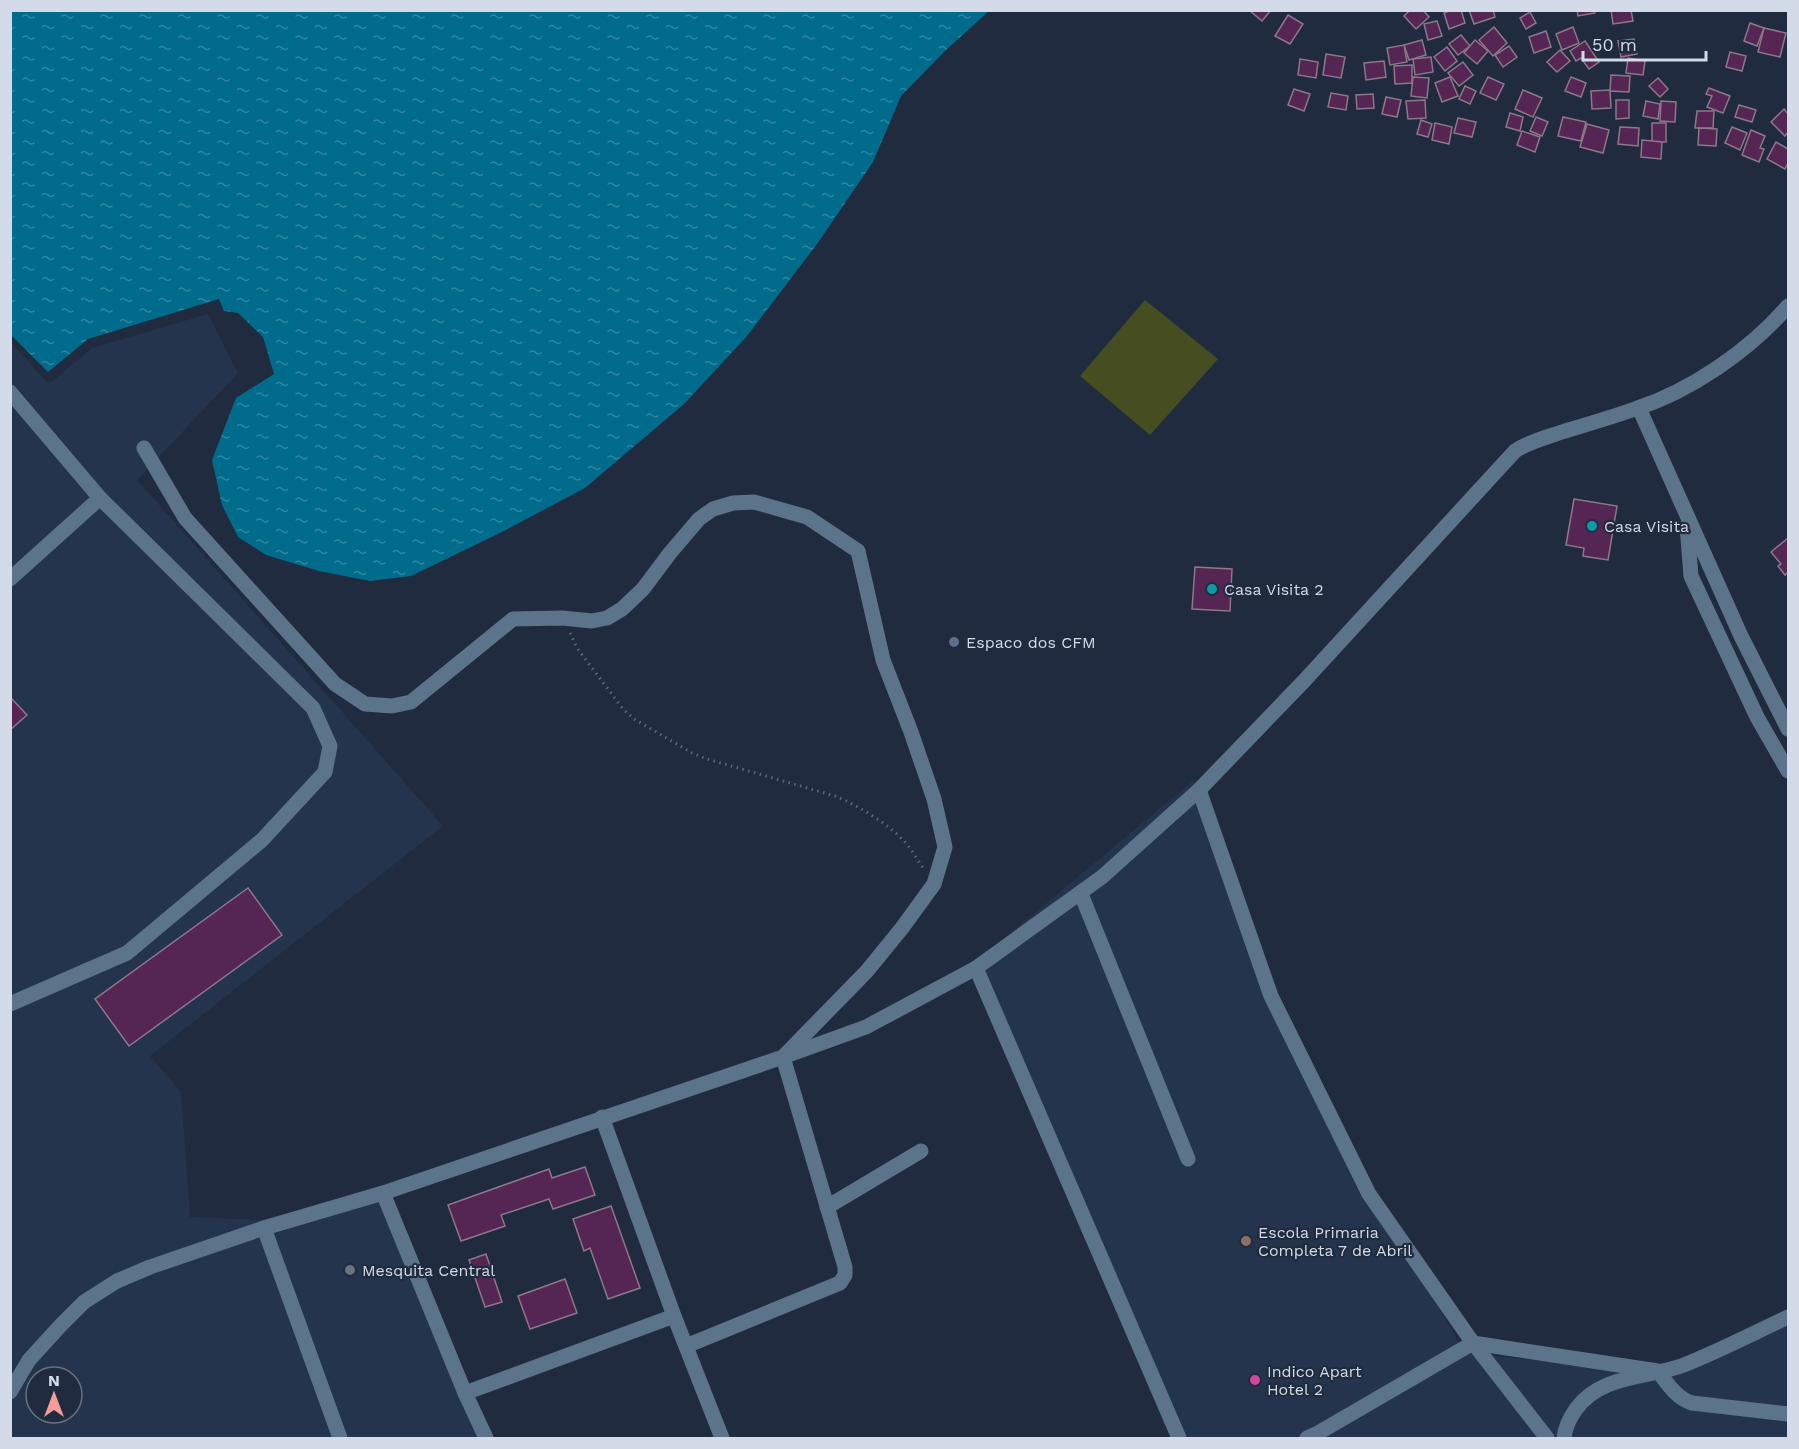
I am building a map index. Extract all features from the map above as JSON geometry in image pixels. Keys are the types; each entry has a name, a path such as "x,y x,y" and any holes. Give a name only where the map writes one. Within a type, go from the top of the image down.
{"street":[{"path":"10,1392 29,1360 61,1325 84,1302 117,1281 150,1267 264,1228 383,1193 866,1027 976,968 1102,878 1199,790 1304,681 1515,452 1535,441 1639,408 1690,385 1752,343 1788,306"},
{"path":"10,392 100,498 313,708 330,746 325,772 262,840 127,953 10,1004"},
{"path":"1639,408 1741,636 1788,729"},
{"path":"144,448 185,518 335,684 365,704 392,706 411,702 513,619 562,618 592,621 607,618 622,609 643,589 699,519 713,509 734,503 754,502 807,517 858,551 883,660 934,799 945,847 934,884 902,928 867,971 783,1057"},
{"path":"10,579 100,498"},
{"path":"1687,517 1691,576 1757,717 1788,771"},
{"path":"1199,790 1271,996 1369,1194 1473,1343 1547,1438"},
{"path":"1081,894 1188,1159"},
{"path":"976,968 1179,1438"},
{"path":"686,1346 840,1283 845,1275 845,1267 783,1057"},
{"path":"602,1117 674,1316 722,1438"},
{"path":"827,1208 921,1151"},
{"path":"383,1193 465,1393 486,1438"},
{"path":"264,1228 340,1438"},
{"path":"465,1393 674,1316"},
{"path":"1564,1438 1567,1422 1585,1398 1599,1388 1617,1380 1678,1367 1788,1317"},
{"path":"1307,1438 1473,1343 1658,1371 1678,1396 1692,1403 1788,1414"}],"path":[{"path":"562,618 577,648 623,709 634,719 692,753 707,759 851,802 904,841 934,884"}],"shaded area":[{"path":"208,314 238,373 137,480 443,826 150,1056 181,1092 190,1217 261,1220 378,1192 492,1438 11,1438 10,342 49,384 92,348"},
{"path":"1194,780 1266,995 1464,1352 1659,1375 1788,1316 1788,1438 1176,1438 975,963"}],"green space":[{"path":"1145,300 1218,359 1150,435 1080,376"}],"water":[{"path":"10,11 989,11 946,50 901,96 873,162 817,244 747,336 684,404 585,488 502,532 411,576 370,581 319,571 266,555 238,537 222,505 212,460 236,398 274,374 263,337 238,313 224,311 219,299 88,339 48,372 11,335"}],"building":[{"path":"1249,10 1271,10 1262,21"},
{"path":"1410,10 1423,10 1429,17 1416,29 1404,16"},
{"path":"1461,10 1465,23 1449,29 1444,13"},
{"path":"1469,10 1493,10 1495,17 1474,24"},
{"path":"1577,10 1594,10 1595,13 1578,16"},
{"path":"1611,10 1631,10 1633,21 1613,24"},
{"path":"1530,12 1536,23 1526,29 1520,18"},
{"path":"1288,15 1303,24 1290,44 1275,36"},
{"path":"1437,21 1442,36 1428,40 1424,24"},
{"path":"1750,23 1764,28 1757,46 1744,41"},
{"path":"1494,27 1507,43 1493,56 1479,40"},
{"path":"1573,27 1579,43 1562,50 1556,34"},
{"path":"1764,28 1786,33 1780,57 1758,52"},
{"path":"1546,31 1551,47 1534,53 1529,37"},
{"path":"1461,35 1470,46 1458,55 1449,44"},
{"path":"1634,39 1637,54 1621,57 1618,41"},
{"path":"1422,40 1426,55 1409,60 1404,45"},
{"path":"1475,40 1488,51 1477,64 1464,53"},
{"path":"1585,41 1599,62 1589,69 1581,58 1576,61 1570,51"},
{"path":"1404,45 1407,62 1390,65 1387,48"},
{"path":"1509,46 1517,57 1503,67 1495,55"},
{"path":"1447,47 1457,61 1445,71 1434,57"},
{"path":"1560,50 1570,61 1557,72 1547,62"},
{"path":"1730,52 1746,56 1742,71 1726,67"},
{"path":"1326,54 1345,57 1341,78 1323,75"},
{"path":"1431,57 1433,72 1415,75 1413,59"},
{"path":"1628,58 1645,61 1643,75 1626,73"},
{"path":"1300,59 1318,62 1316,78 1298,75"},
{"path":"1384,61 1386,77 1366,80 1364,63"},
{"path":"1463,62 1473,75 1459,86 1448,73"},
{"path":"1412,65 1412,83 1395,84 1394,66"},
{"path":"1611,75 1630,76 1629,92 1610,91"},
{"path":"1413,77 1429,78 1427,98 1411,96"},
{"path":"1450,77 1458,96 1442,102 1435,83"},
{"path":"1488,77 1504,84 1496,100 1480,93"},
{"path":"1571,77 1586,83 1581,97 1565,91"},
{"path":"1658,78 1668,89 1660,97 1649,86"},
{"path":"1465,86 1476,91 1470,104 1459,99"},
{"path":"1709,88 1730,96 1723,113 1707,107 1712,96 1706,94"},
{"path":"1294,89 1310,94 1304,111 1288,105"},
{"path":"1523,90 1542,98 1533,117 1515,109"},
{"path":"1610,90 1611,108 1592,109 1591,91"},
{"path":"1331,93 1348,96 1346,110 1328,107"},
{"path":"1373,94 1374,108 1357,109 1356,95"},
{"path":"1386,97 1401,100 1397,117 1382,114"},
{"path":"1425,100 1426,118 1408,119 1406,101"},
{"path":"1616,100 1629,100 1629,118 1616,119"},
{"path":"1646,101 1660,104 1658,119 1643,116"},
{"path":"1661,101 1676,102 1675,122 1660,121"},
{"path":"1739,105 1756,110 1752,122 1735,117"},
{"path":"1784,109 1788,114 1788,132 1785,136 1771,122"},
{"path":"1697,111 1714,111 1713,128 1695,128"},
{"path":"1510,113 1523,117 1520,131 1506,127"},
{"path":"1536,117 1548,122 1542,136 1530,131"},
{"path":"1563,117 1586,122 1581,141 1558,136"},
{"path":"1458,118 1476,122 1472,137 1454,133"},
{"path":"1421,120 1432,124 1428,137 1417,134"},
{"path":"1435,123 1452,127 1449,144 1432,140"},
{"path":"1652,123 1666,123 1666,142 1652,142"},
{"path":"1587,124 1609,130 1603,153 1580,147"},
{"path":"1620,127 1639,128 1638,146 1618,144"},
{"path":"1732,127 1747,133 1740,150 1725,143"},
{"path":"1699,128 1717,129 1716,146 1698,145"},
{"path":"1751,130 1765,136 1760,148 1764,149 1759,162 1742,155"},
{"path":"1522,131 1540,137 1535,152 1517,145"},
{"path":"1642,140 1662,142 1661,159 1641,157"},
{"path":"1776,142 1788,149 1788,163 1785,169 1767,159"},
{"name":"Casa Visita","path":"1574,499 1617,506 1608,560 1583,556 1584,548 1566,545"},
{"path":"1788,538 1788,572 1785,575 1778,566 1781,564 1771,552"},
{"name":"Casa Visita 2","path":"1195,567 1232,569 1230,611 1192,609"},
{"path":"10,697 27,715 10,730"},
{"path":"248,888 282,935 129,1046 95,999"},
{"path":"585,1167 595,1195 553,1209 549,1199 501,1215 505,1226 461,1241 448,1205 549,1169 552,1178"},
{"path":"611,1206 640,1288 608,1299 590,1248 584,1251 573,1219"},
{"path":"486,1254 502,1302 485,1307 469,1260"},
{"path":"565,1279 577,1313 530,1329 518,1296"}],"place":[{"name":"Casa Visita","path":"1592,526"},
{"name":"Casa Visita 2","path":"1212,589"},
{"name":"Espaco dos CFM","path":"954,642"},
{"name":"Escola Primaria Completa 7 de Abril","path":"1246,1241"},
{"name":"Mesquita Central","path":"350,1270"},
{"name":"Indico Apart Hotel 2","path":"1255,1380"}]}
